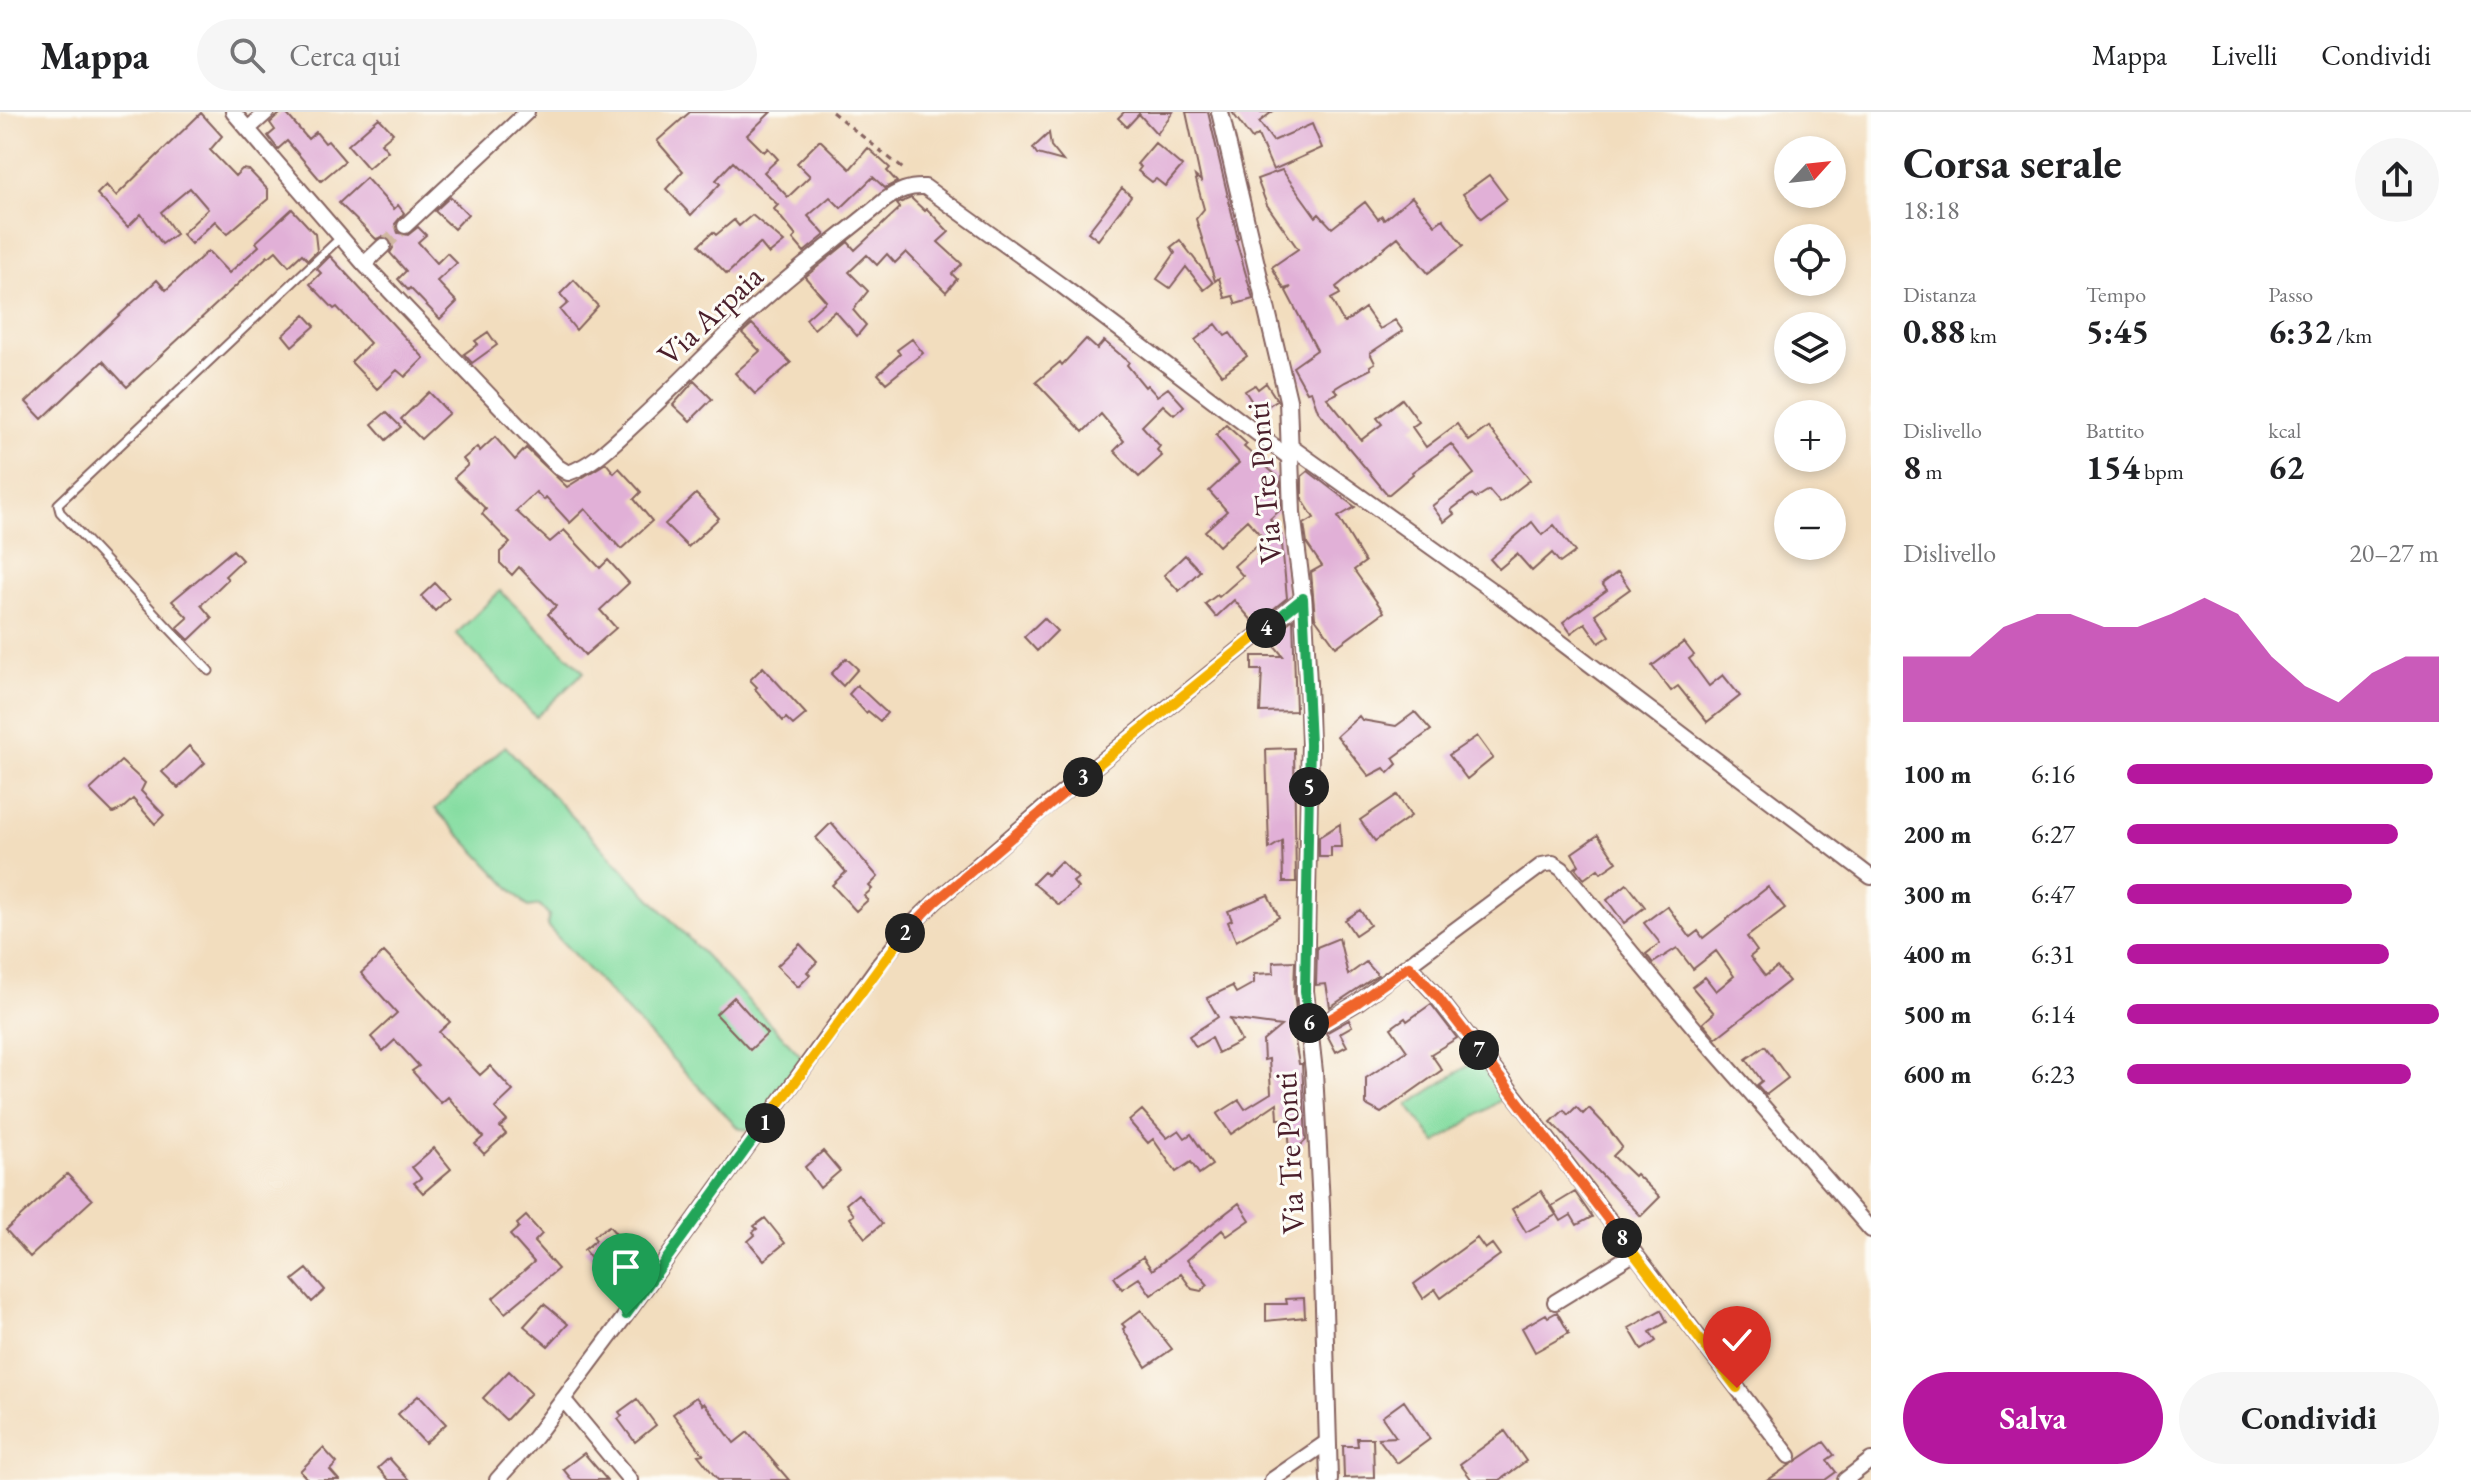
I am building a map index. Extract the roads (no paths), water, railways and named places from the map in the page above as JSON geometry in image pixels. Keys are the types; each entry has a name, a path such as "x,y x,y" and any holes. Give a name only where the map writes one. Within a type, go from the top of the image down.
{"street":[{"name":"Via Arpaia","path":"233,112 364,264 558,467 568,473 582,468 606,450 695,368 753,309 885,200 898,191 914,186 925,187 1290,453"},
{"path":"248,129 267,112"},
{"path":"405,226 527,112"},
{"name":"Via Tre Ponti","path":"1220,112 1288,400 1292,513 1303,598 1310,744 1305,991 1321,1205 1329,1480"},
{"path":"364,264 383,246"},
{"path":"1290,453 1501,597 1871,877"},
{"path":"497,1480 535,1437 911,925 1044,808 1303,598"},
{"path":"1310,1031 1409,966 1542,865 1553,863 1562,869 1696,1030 1871,1230"},
{"path":"1409,966 1437,996 1525,1109 1789,1456"},
{"path":"1555,1302 1633,1254"},
{"path":"563,1399 630,1480"},
{"path":"1272,1480 1327,1442"},
{"path":"1845,1480 1871,1460"}],"lane":[{"path":"209,671 60,512 58,504 341,237"}],"tunnel":[{"path":"383,246 405,226"}]}
